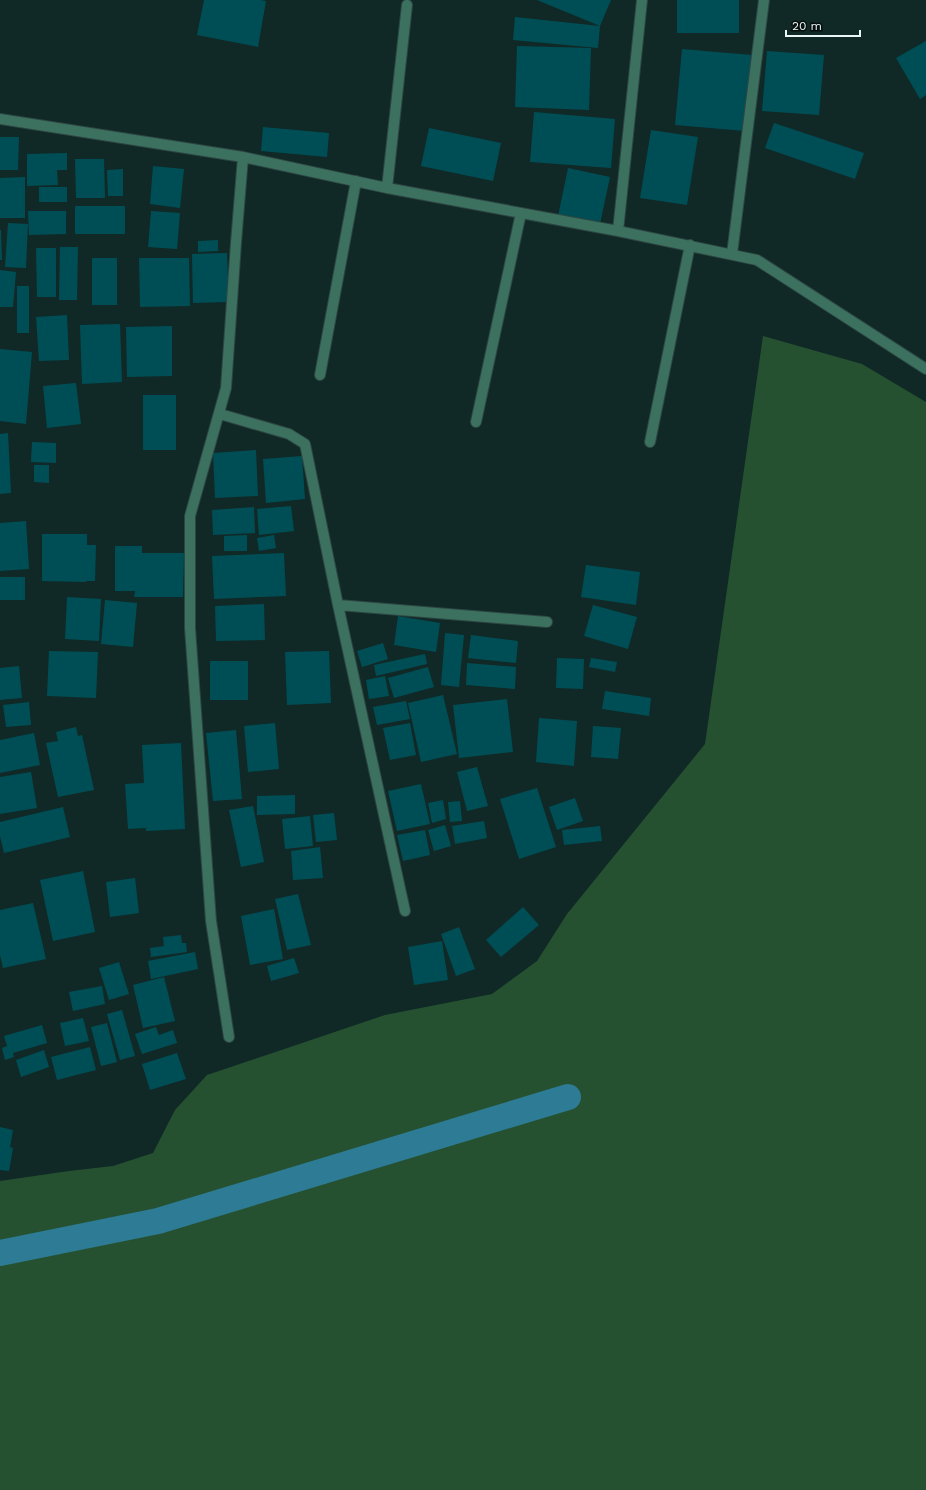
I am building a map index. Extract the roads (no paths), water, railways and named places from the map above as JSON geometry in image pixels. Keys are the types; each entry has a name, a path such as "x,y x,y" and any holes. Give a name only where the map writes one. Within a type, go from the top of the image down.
{"street":[{"path":"618,231 642,0"},
{"path":"732,254 764,0"},
{"path":"387,188 407,5"},
{"path":"0,119 243,157 387,188 690,245 757,260 926,369"},
{"path":"229,1037 211,921 190,628 190,516 220,414 226,388 243,157"},
{"path":"320,375 356,181"},
{"path":"476,422 521,213"},
{"path":"650,442 690,245"},
{"path":"220,414 289,434 305,444 338,605 405,911"},
{"path":"338,605 547,622"}],"waterway":[{"path":"0,1253 158,1221 568,1097"}]}
